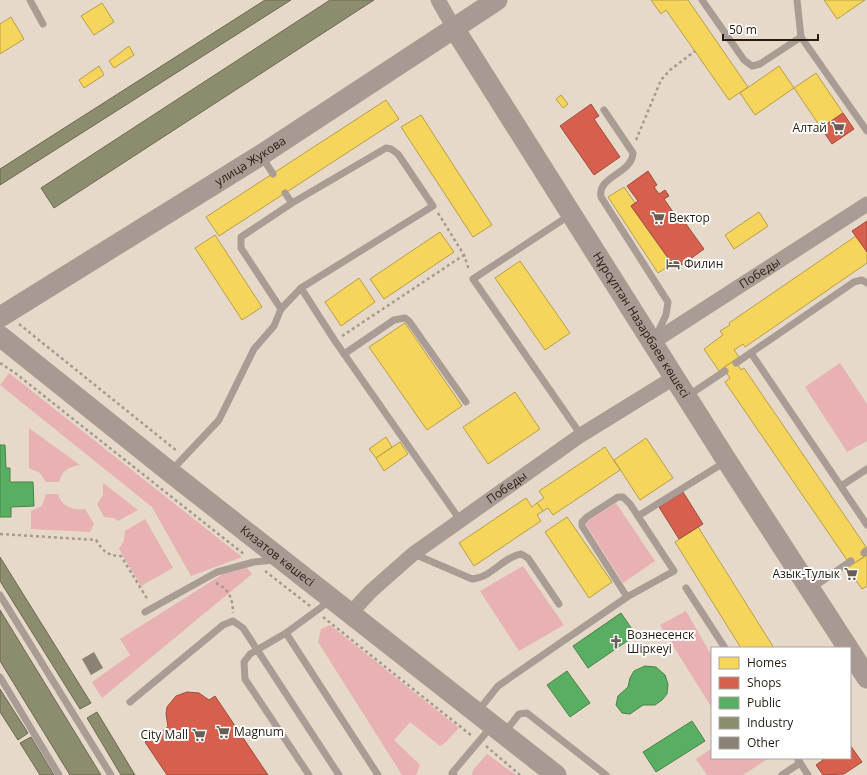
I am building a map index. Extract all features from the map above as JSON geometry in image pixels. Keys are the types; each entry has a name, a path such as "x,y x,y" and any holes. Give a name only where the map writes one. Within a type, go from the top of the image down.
{"main road":[{"name":"улица Жукова","path":"3,315 261,155 497,0"},
{"name":"Нұрсұлтан Назарбаев көшесі","path":"454,28 727,461 847,647"},
{"name":"Кизатов көшесі","path":"0,336 170,472 556,775"},
{"path":"851,653 867,678"}],"street":[{"name":"Нұрсұлтан Назарбаев көшесі","path":"438,0 454,28"},
{"name":"Победы","path":"653,342 867,204"},
{"name":"Победы","path":"350,614 370,592 413,554 581,435 675,377"}],"lane":[{"path":"30,0 43,24"},
{"path":"702,0 744,60 752,66 760,64 800,37"},
{"path":"797,0 800,37 867,130"},
{"path":"604,110 632,149 633,159 604,184 600,192 603,202 668,302 666,315 653,342"},
{"path":"170,472 218,420 254,349 274,326 281,309 301,288 433,206 398,154 391,149 386,148 292,203 244,234 240,240 241,248 281,309"},
{"path":"261,155 273,174"},
{"path":"285,193 292,203"},
{"path":"571,215 473,279 581,435"},
{"path":"736,363 854,282 862,280 867,283"},
{"path":"301,288 335,341 460,520"},
{"path":"344,354 394,320 405,318 409,321 466,402"},
{"path":"751,353 867,525"},
{"path":"687,396 725,371"},
{"path":"638,516 727,461"},
{"path":"841,486 867,469"},
{"path":"452,774 491,724 498,686 627,597 674,571 626,500 618,497 587,516 582,522 584,529 627,597"},
{"path":"413,554 472,578 481,577 513,556 521,554 528,558 559,604"},
{"path":"145,612 217,572 254,562 282,560"},
{"path":"810,589 851,561"},
{"path":"686,588 724,647"},
{"path":"0,595 111,775"},
{"path":"309,775 245,679 244,662 250,654 286,633 332,599"},
{"path":"130,702 223,624 233,621 243,628 338,775"},
{"path":"286,633 378,775"},
{"path":"0,678 59,775"},
{"path":"491,724 518,714 528,713 606,775"},
{"path":"782,775 798,760 808,775"}],"path":[{"path":"632,149 661,80 670,70 695,51"},
{"path":"433,206 464,255 473,279"},
{"path":"335,341 464,255"},
{"path":"3,315 185,457"},
{"path":"0,534 96,540 102,550 111,556 121,556 152,607"},
{"path":"201,581 218,583 228,591 233,603 233,621"}],"shaded area":[{"path":"840,363 867,404 867,441 847,452 805,387"},
{"path":"9,373 242,557 191,576 152,507 0,385"},
{"path":"29,428 80,465 66,470 59,482 46,482 40,473 29,468"},
{"path":"103,483 138,510 118,521 114,518 104,517 97,504 103,495"},
{"path":"46,494 58,494 62,502 68,507 85,509 94,524 90,532 31,529 31,511 42,506"},
{"path":"616,503 655,561 623,583 585,523"},
{"path":"145,519 173,568 141,586 119,549 124,540 125,531"},
{"path":"523,566 564,625 519,651 480,591"},
{"path":"247,568 252,574 102,698 92,682 130,655 120,639 223,574"},
{"path":"686,611 711,654 711,706 660,625"},
{"path":"330,625 459,728 445,743 440,746 410,722 394,740 420,765 416,775 402,775 318,642 321,629"},
{"path":"711,749 711,759 767,759 743,775 707,775 696,759"},
{"path":"487,754 516,775 472,775 473,770"}],"building: Homes":[{"path":"651,0 688,0 748,87 729,100 666,10 661,14"},
{"path":"824,0 865,0 837,19"},
{"path":"102,3 114,22 94,35 81,16"},
{"path":"11,17 24,39 0,54 0,24"},
{"path":"129,46 134,55 114,68 109,61"},
{"path":"99,66 104,75 84,88 79,80"},
{"path":"779,66 794,88 755,115 740,93"},
{"path":"816,73 843,113 821,128 794,88"},
{"path":"561,95 568,104 563,108 556,99"},
{"path":"386,100 399,119 219,236 206,217"},
{"path":"421,115 492,225 473,237 401,127"},
{"path":"624,187 635,203 631,206 672,264 658,273 608,197"},
{"path":"759,212 768,226 734,249 725,235"},
{"path":"440,232 454,252 384,299 370,279"},
{"path":"215,235 262,307 242,320 195,248"},
{"path":"856,236 867,252 867,263 745,347 743,344 734,350 739,357 719,371 704,349 723,335 720,331 730,325 729,323"},
{"path":"520,261 570,333 545,350 495,278"},
{"path":"359,278 375,302 341,326 325,302"},
{"path":"405,323 462,406 427,430 369,347"},
{"path":"735,360 741,370 744,368 866,547 862,550 865,556 853,564 849,558 847,560 725,382 730,378 723,368"},
{"path":"515,392 540,429 488,464 463,427"},
{"path":"386,437 392,447 376,458 369,449"},
{"path":"646,438 673,478 640,500 614,460"},
{"path":"400,442 408,454 384,471 376,458"},
{"path":"605,447 620,470 553,515 548,508 543,511 537,503 544,498 539,491"},
{"path":"526,498 532,507 537,503 543,511 537,515 541,521 474,566 459,543"},
{"path":"567,517 612,582 589,598 545,532"},
{"path":"698,527 773,647 740,647 675,542"},
{"path":"867,555 867,586 862,589 847,568"}],"building: Shops":[{"path":"591,104 599,116 594,119 620,157 594,175 560,126"},
{"name":"Алтай","path":"843,113 854,129 832,144 821,128"},
{"name":"Вектор","path":"648,171 657,185 654,187 659,194 665,190 669,196 664,199 678,219 681,217 704,249 682,265 680,262 674,266 631,206 638,201 627,186"},
{"path":"867,221 867,252 852,231"},
{"path":"683,492 703,524 679,539 659,507"},
{"name":"City Mall","path":"187,692 199,693 209,700 215,696 268,775 167,775 145,742 168,727 166,714 167,707 176,696"},
{"path":"851,746 862,762 844,774 823,775 816,765 823,760 822,759 851,759"}],"building: Public":[{"path":"0,445 5,445 6,468 10,468 10,482 33,482 34,506 11,507 11,517 0,517"},
{"path":"621,613 636,635 588,668 573,646"},
{"path":"645,666 656,667 665,675 668,684 667,694 655,705 643,705 630,714 622,713 616,705 618,696 628,687 630,678 634,671"},
{"path":"567,671 590,703 570,717 547,685"},
{"path":"692,721 705,741 656,772 643,752"}],"building: Industry":[{"path":"265,0 291,0 0,185 0,169"},
{"path":"330,0 374,0 54,208 41,188"},
{"path":"0,557 91,703 80,709 0,581"},
{"path":"0,610 101,775 70,775 0,661"},
{"path":"0,689 28,733 18,740 0,712"},
{"path":"97,712 135,775 121,775 87,718"},
{"path":"31,737 54,775 40,775 20,743"}],"building: Other":[{"path":"94,652 103,668 91,675 82,659"}],"place":[{"name":"Алтай","path":"838,128"},
{"name":"Вектор","path":"658,218"},
{"name":"Филин","path":"673,264"},
{"name":"Азык-Тулык","path":"851,574"},
{"name":"Вознесенск Шіркеуі","path":"616,642"},
{"name":"Magnum","path":"223,732"},
{"name":"City Mall","path":"199,735"}]}
